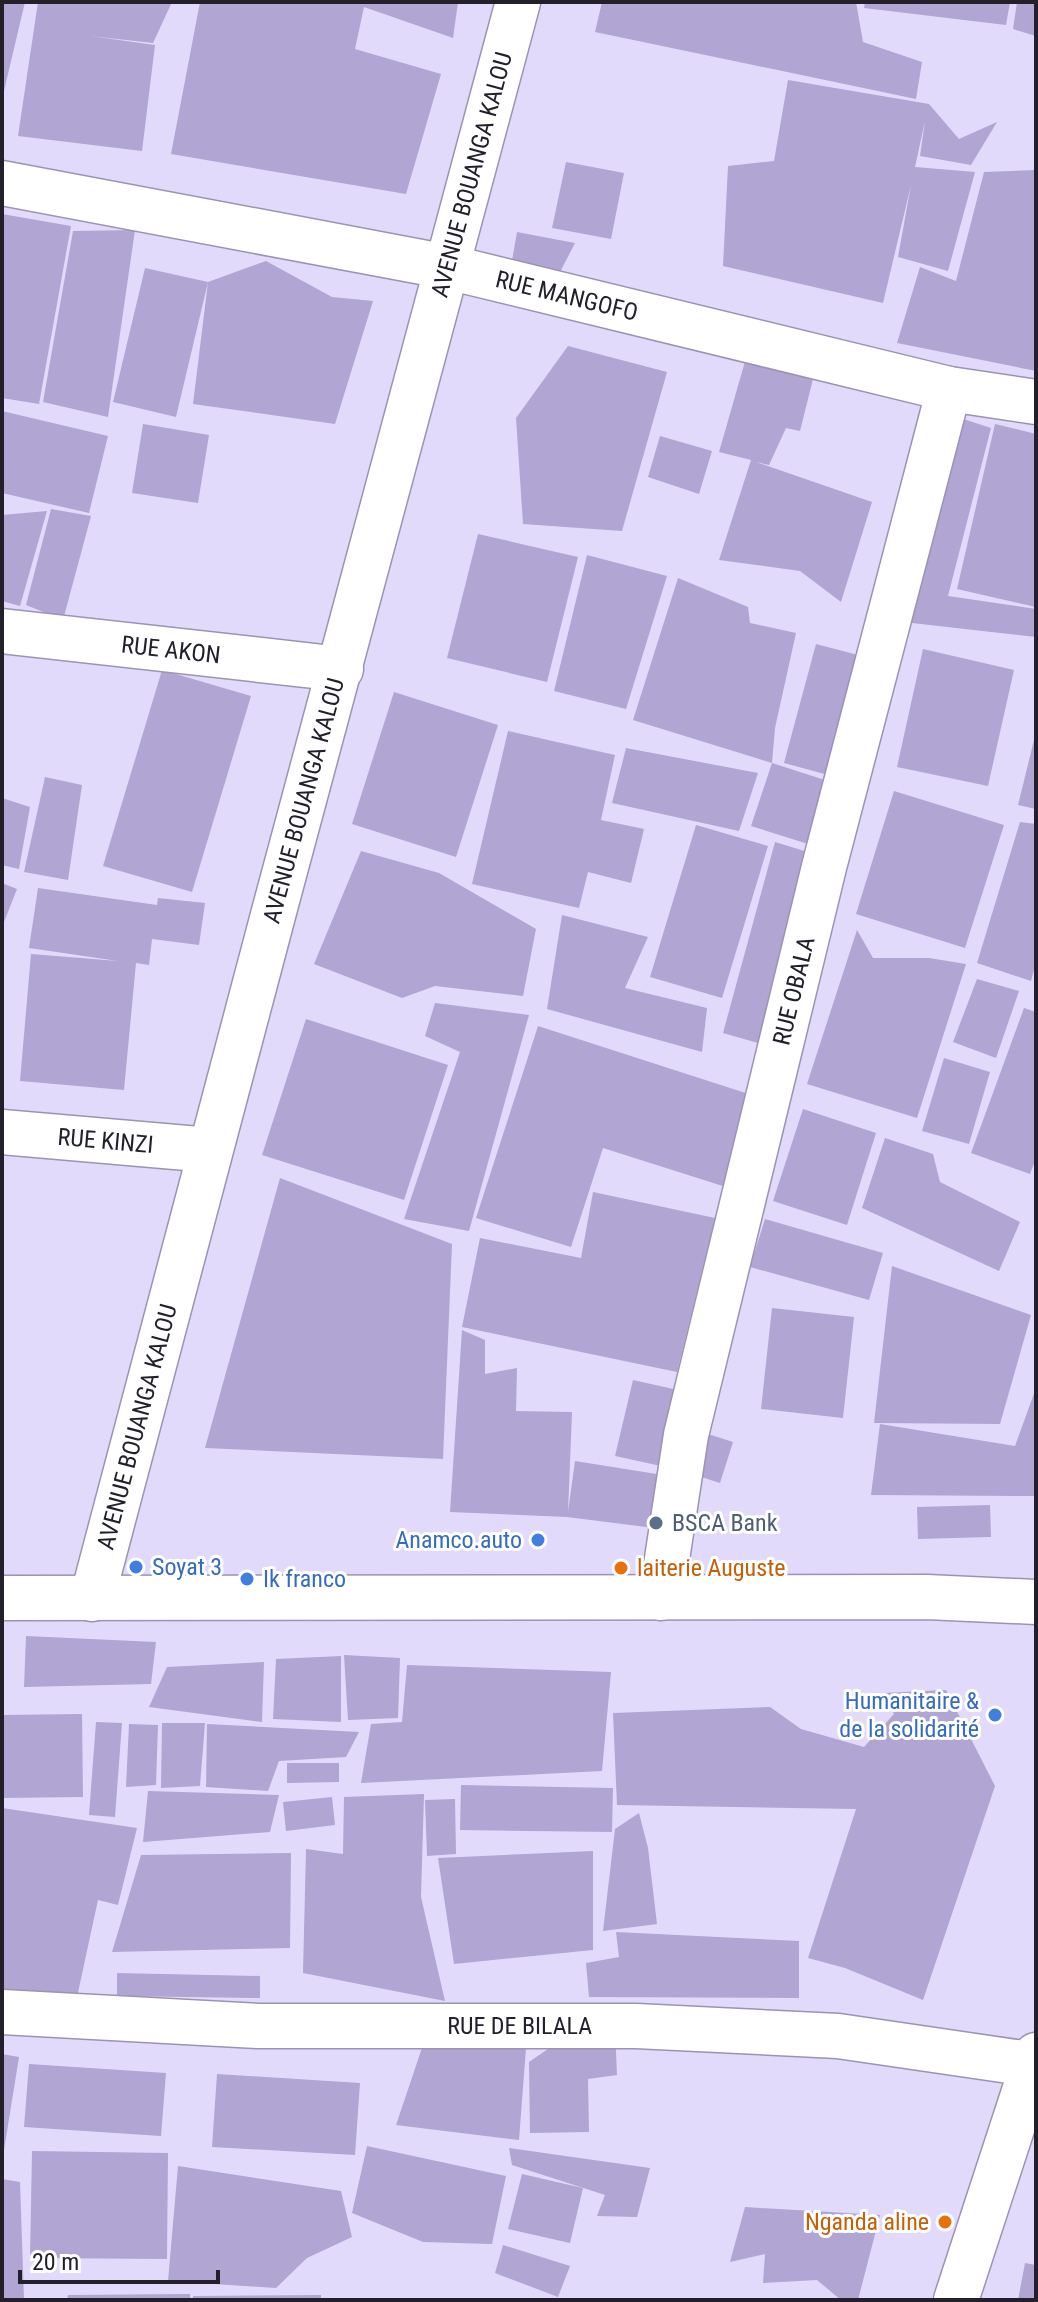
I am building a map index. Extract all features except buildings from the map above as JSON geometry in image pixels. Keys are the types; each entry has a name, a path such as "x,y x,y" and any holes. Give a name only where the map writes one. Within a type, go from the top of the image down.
{"street":[{"name":"AVENUE BOUANGA KALOU","path":"92,1599 518,2"},
{"name":"RUE MANGOFO","path":"2,183 448,267 949,389 1036,402"},
{"name":"RUE OBALA","path":"661,1598 686,1435 824,867 949,389"},
{"name":"RUE AKON","path":"2,631 341,669"},
{"name":"RUE KINZI","path":"2,1132 210,1150"},
{"path":"2,1598 927,1597 1036,1602"},
{"name":"RUE DE BILALA","path":"2,2012 258,2026 636,2026 838,2036 1035,2061"},
{"path":"956,2300 1035,2061"}],"place":[{"name":"BSCA Bank","path":"656,1523"},
{"name":"Anamco.auto","path":"538,1540"},
{"name":"Soyat 3","path":"136,1567"},
{"name":"laiterie Auguste","path":"621,1568"},
{"name":"Ik franco","path":"247,1579"},
{"name":"Humanitaire & de la solidarité","path":"995,1715"},
{"name":"Nganda aline","path":"945,2222"}]}
